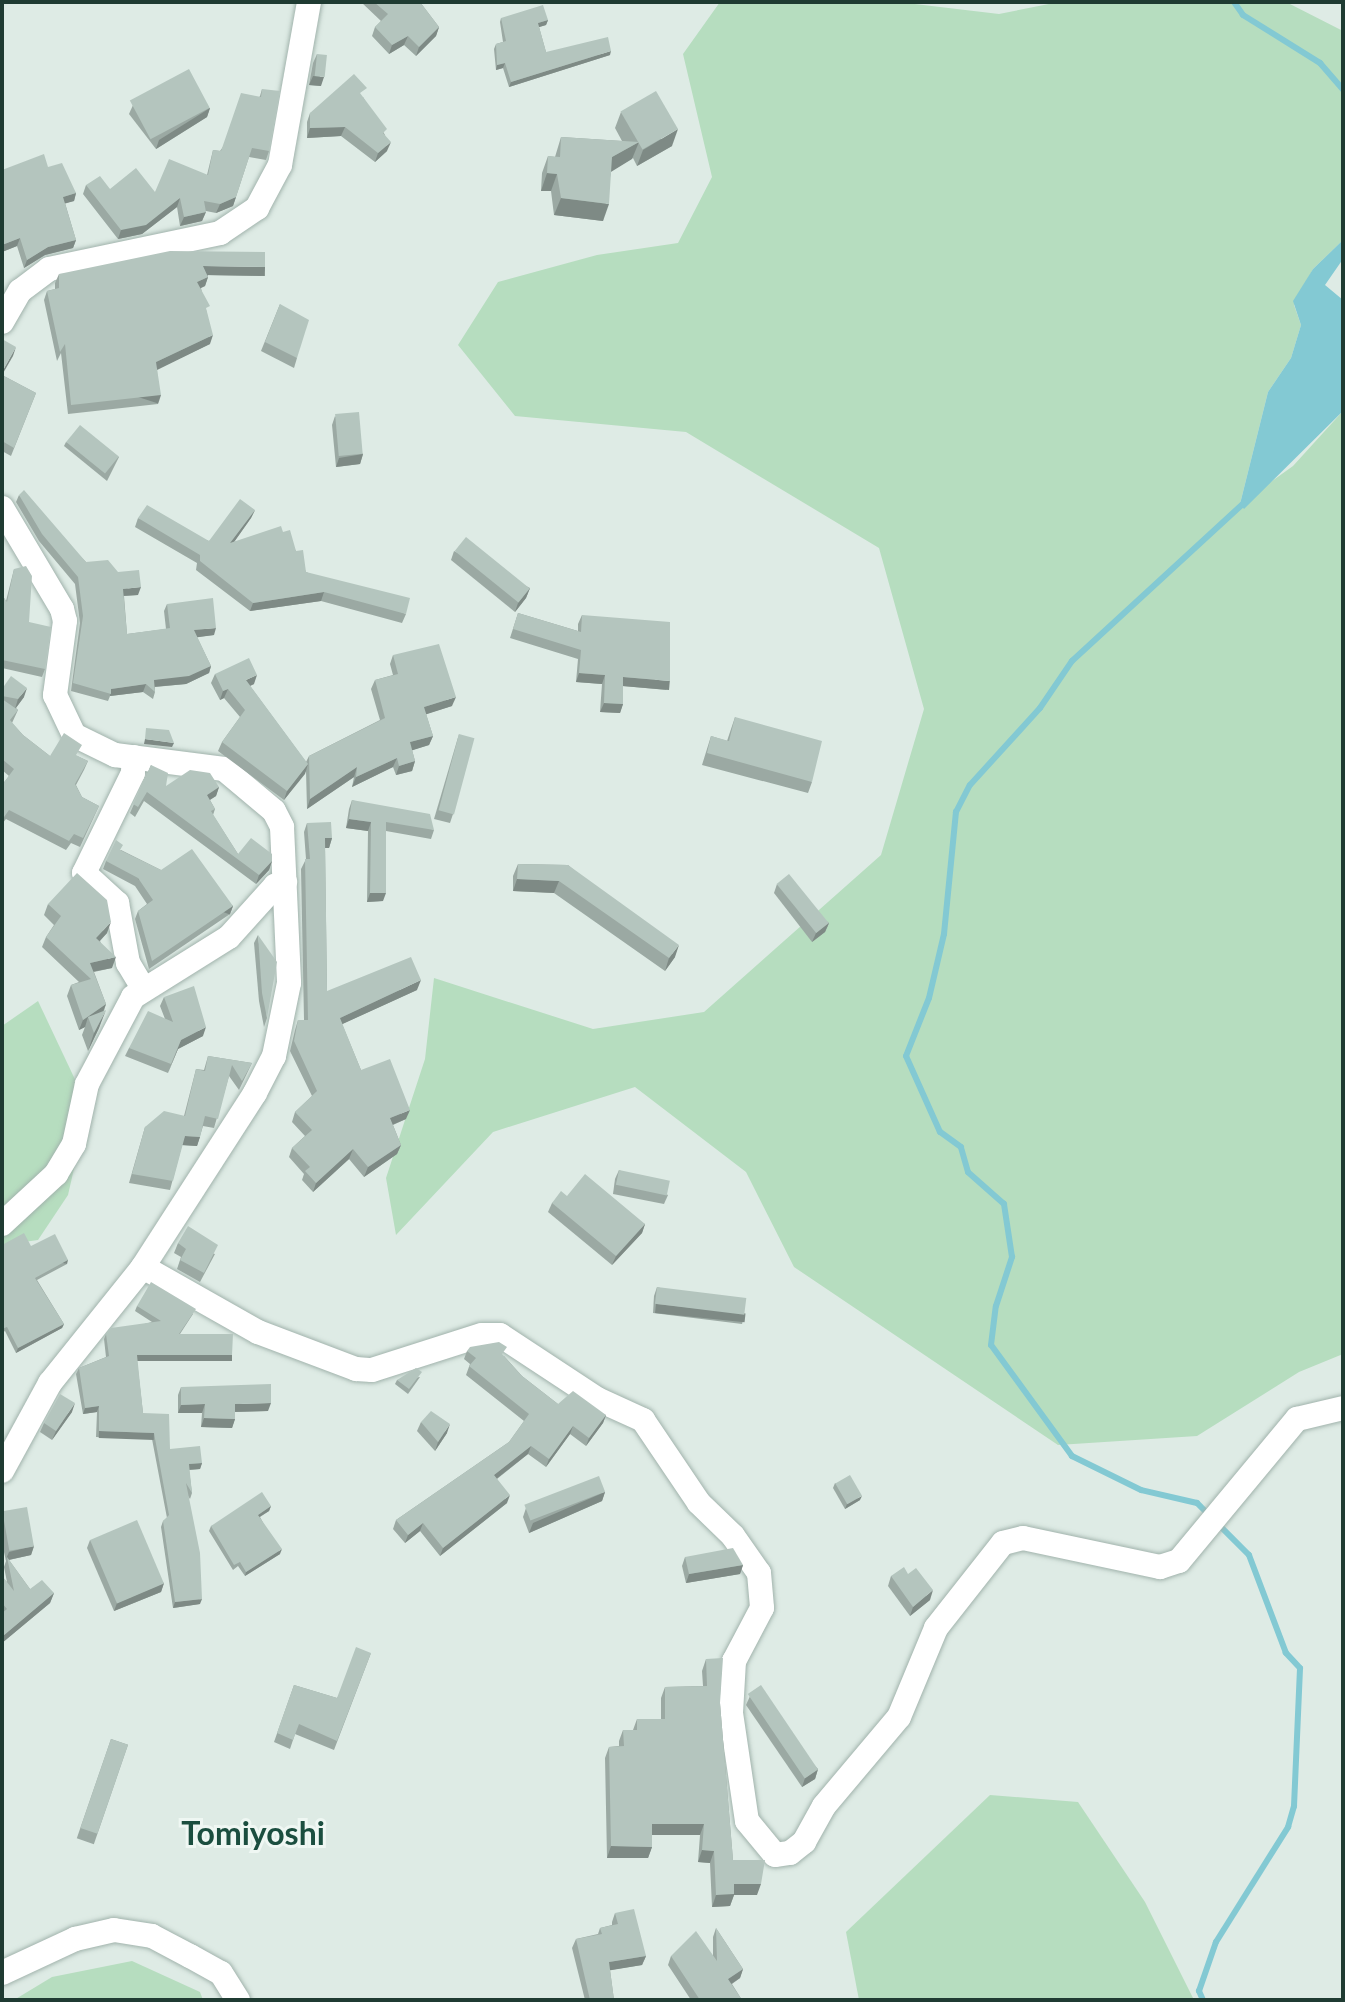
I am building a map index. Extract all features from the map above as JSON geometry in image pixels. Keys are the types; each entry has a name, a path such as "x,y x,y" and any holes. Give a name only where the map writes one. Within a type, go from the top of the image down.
{"street":[{"path":"2,322 20,291 49,269 201,239 239,223 257,208 280,165 309,2"},
{"path":"2,508 62,609 65,621 55,695 64,719 93,748 224,769 274,811 282,827 288,1006 274,1056 143,1267 50,1383 2,1471"},
{"path":"134,757 133,773 84,873 117,903 128,963 144,990"},
{"path":"2,1224 56,1174 74,1144 87,1084 133,997 229,937 275,886 285,882"},
{"path":"143,1267 258,1332 356,1369 372,1370 482,1335 500,1335 597,1399 643,1420 699,1503 750,1555 759,1573 762,1608 734,1661 731,1713 747,1821 775,1855 790,1853 804,1842 824,1806 899,1717 936,1628 1003,1543 1023,1538 1160,1567 1179,1561 1297,1419 1343,1408"},
{"path":"2,1973 75,1939 114,1930 152,1936 221,1973 238,2000"}],"green space":[{"path":"720,2 898,2 999,14 1059,2 1286,2 1343,31 1343,240 1313,269 1294,305 1301,325 1291,358 1268,392 1240,504 1293,466 1343,411 1343,1354 1299,1372 1197,1436 1058,1445 794,1267 746,1172 635,1087 493,1132 396,1235 386,1178 425,1059 434,978 593,1029 704,1012 881,855 924,709 879,548 686,432 515,416 458,345 498,282 597,255 678,243 712,177 683,54"},
{"path":"38,1001 88,1107 68,1195 38,1240 2,1245 2,1026"},
{"path":"990,1795 1078,1802 1145,1902 1194,2000 859,2000 846,1932"},
{"path":"132,1961 200,1992 203,2000 14,2000 52,1977"}],"water":[{"path":"1343,240 1343,259 1325,285 1343,300 1343,411 1244,509 1240,504 1268,392 1291,358 1301,325 1293,301 1313,269"}],"building":[{"path":"374,2 420,2 439,27 419,47 408,36 392,45 375,27 388,14"},
{"path":"543,5 548,20 538,23 546,52 608,37 611,51 511,82 505,63 497,65 496,44 506,41 501,18"},
{"path":"317,54 327,55 325,77 315,76"},
{"path":"189,69 210,108 150,139 130,100"},
{"path":"354,74 367,88 360,93 387,129 383,133 391,142 378,153 345,127 310,128 310,113"},
{"path":"262,89 280,91 269,151 252,148 236,197 220,204 204,201 206,212 184,217 180,198 146,225 121,230 86,185 100,176 110,189 136,168 155,192 169,159 208,175 213,150 221,151 241,93 261,97"},
{"path":"656,91 678,129 642,150 620,112"},
{"path":"561,137 639,142 612,157 609,204 561,198 557,174 547,173 548,156 560,157"},
{"path":"44,154 48,167 62,163 76,193 63,197 76,240 48,247 27,260 20,238 2,245 2,170"},
{"path":"170,251 265,252 265,267 203,266 208,277 197,282 210,306 206,308 213,335 156,362 161,395 71,405 65,344 60,352 47,291 59,288 59,274"},
{"path":"280,304 309,320 297,358 265,342"},
{"path":"2,339 16,347 2,372"},
{"path":"2,375 36,393 14,448 2,441"},
{"path":"359,412 363,454 339,456 335,414"},
{"path":"80,425 119,456 105,474 66,442"},
{"path":"24,490 86,562 108,560 118,572 139,570 141,587 123,589 127,634 170,628 167,604 213,598 216,628 194,630 211,666 189,676 154,680 155,692 146,684 111,689 111,694 73,683 83,616 78,577 42,534 19,495"},
{"path":"240,499 255,510 230,543 281,526 283,532 290,530 296,551 303,550 306,572 410,598 406,614 324,592 253,603 200,561 200,555 138,518 147,505 209,541"},
{"path":"466,537 530,589 518,603 455,551"},
{"path":"26,566 32,576 29,622 51,627 45,669 2,660 2,595 7,602 14,569"},
{"path":"518,613 581,632 582,615 670,622 670,681 623,677 623,704 604,703 605,675 579,673 581,650 513,629"},
{"path":"439,644 456,697 424,707 433,736 410,742 415,761 399,766 397,758 356,777 357,767 310,799 309,756 385,718 375,680 398,674 393,655"},
{"path":"249,658 257,675 246,680 308,764 287,791 222,742 245,710 228,689 223,691 215,674"},
{"path":"11,676 27,688 18,699 2,696 2,689"},
{"path":"2,699 18,710 10,720 23,735 50,756 64,733 82,745 76,755 88,761 75,784 82,797 99,806 83,838 74,834 69,841 9,810 2,820 2,785 14,769 2,759"},
{"path":"735,717 822,741 812,782 707,753 711,736 729,741"},
{"path":"146,728 169,730 174,743 145,739"},
{"path":"459,734 474,738 454,814 439,810"},
{"path":"151,765 168,773 166,786 190,770 210,773 219,787 207,795 215,809 211,811 238,854 251,838 272,854 272,861 259,875 147,792 138,807 133,804"},
{"path":"352,800 430,814 434,830 386,822 386,893 370,893 371,822 349,819"},
{"path":"331,822 332,838 325,838 327,991 411,957 421,980 340,1018 361,1070 390,1059 410,1110 390,1118 401,1145 368,1167 353,1149 316,1183 305,1171 310,1167 292,1148 312,1130 295,1112 317,1091 294,1041 298,1020 308,1020 305,859 310,859 307,823"},
{"path":"116,840 123,845 120,850 161,870 192,849 233,906 152,961 138,911 153,900 138,878 106,861"},
{"path":"518,864 568,865 679,945 669,958 559,881 517,879"},
{"path":"77,873 107,900 111,922 96,938 116,957 90,963 106,1004 83,1020 71,985 91,979 46,937 61,916 48,904"},
{"path":"789,874 829,923 816,933 777,884"},
{"path":"258,935 277,962 267,1018 262,993"},
{"path":"194,986 206,1027 181,1040 171,1064 129,1048 148,1011 173,1022 164,997"},
{"path":"106,1010 94,1033 88,1017"},
{"path":"208,1056 252,1063 242,1081 232,1065 218,1119 205,1116 200,1137 185,1136 173,1181 132,1174 145,1127 164,1111 185,1116 196,1069 205,1071"},
{"path":"619,1170 670,1181 667,1195 616,1185"},
{"path":"585,1174 645,1224 616,1256 552,1203 561,1191 567,1196"},
{"path":"188,1226 218,1245 204,1273 180,1260 186,1249 178,1243"},
{"path":"24,1233 31,1246 55,1234 68,1260 35,1278 64,1324 18,1348 7,1327 2,1329 2,1245"},
{"path":"151,1282 196,1309 179,1334 233,1334 232,1355 137,1355 143,1413 169,1414 170,1449 200,1446 202,1463 189,1464 192,1493 186,1483 200,1553 202,1599 175,1602 163,1521 169,1515 154,1433 99,1431 99,1406 85,1408 79,1368 109,1356 106,1334 111,1328 161,1321 137,1306"},
{"path":"657,1287 746,1298 744,1315 655,1304"},
{"path":"499,1342 507,1347 502,1354 522,1376 558,1404 573,1391 606,1415 589,1438 573,1426 549,1459 531,1446 494,1475 510,1495 443,1548 423,1523 408,1535 396,1520 509,1442 529,1414 469,1366 476,1358 467,1351 470,1347"},
{"path":"416,1368 422,1372 409,1389 397,1380"},
{"path":"271,1384 271,1403 235,1404 235,1419 204,1418 205,1404 181,1405 181,1387"},
{"path":"60,1394 75,1403 56,1431 44,1423"},
{"path":"431,1411 450,1424 438,1442 421,1422"},
{"path":"850,1475 862,1496 847,1504 835,1484"},
{"path":"599,1476 605,1492 530,1521 524,1505"},
{"path":"262,1492 271,1506 258,1515 282,1549 246,1572 240,1562 234,1565 211,1526"},
{"path":"27,1507 34,1546 9,1551 2,1511"},
{"path":"137,1520 164,1584 117,1603 90,1540"},
{"path":"733,1548 743,1565 689,1574 685,1557"},
{"path":"7,1557 30,1589 42,1580 54,1593 3,1636 2,1613 7,1609 2,1603 2,1577 14,1591"},
{"path":"904,1567 908,1574 916,1568 933,1590 913,1607 891,1576"},
{"path":"356,1647 371,1653 337,1741 299,1724 293,1740 277,1733 294,1685 337,1698"},
{"path":"723,1658 720,1703 733,1860 765,1860 761,1884 734,1884 734,1894 716,1895 714,1851 702,1850 704,1824 652,1824 652,1847 611,1846 609,1747 624,1746 623,1730 637,1730 637,1719 665,1719 665,1687 707,1686 706,1659"},
{"path":"761,1685 818,1770 805,1779 748,1694"},
{"path":"111,1739 128,1745 97,1834 80,1828"},
{"path":"634,1909 646,1956 609,1962 614,2000 590,2000 576,1939 602,1934 600,1928 618,1924 615,1913"},
{"path":"716,1928 743,1969 728,1979 742,2000 700,2000 671,1956 696,1931 717,1961"}],"waterway":[{"path":"1234,2 1243,15 1320,63 1343,89"},
{"path":"1209,1515 1197,1503 1141,1490 1072,1456 991,1345 996,1306 1012,1257 1004,1204 968,1172 961,1147 940,1132 906,1056 929,998 944,934 956,812 970,785 1040,708 1072,661 1245,502"},
{"path":"1203,2000 1199,1991 1216,1942 1288,1827 1294,1806 1300,1668 1286,1653 1249,1555 1217,1523"}],"district":[{"name":"Tomiyoshi","path":"253,1833"}]}
